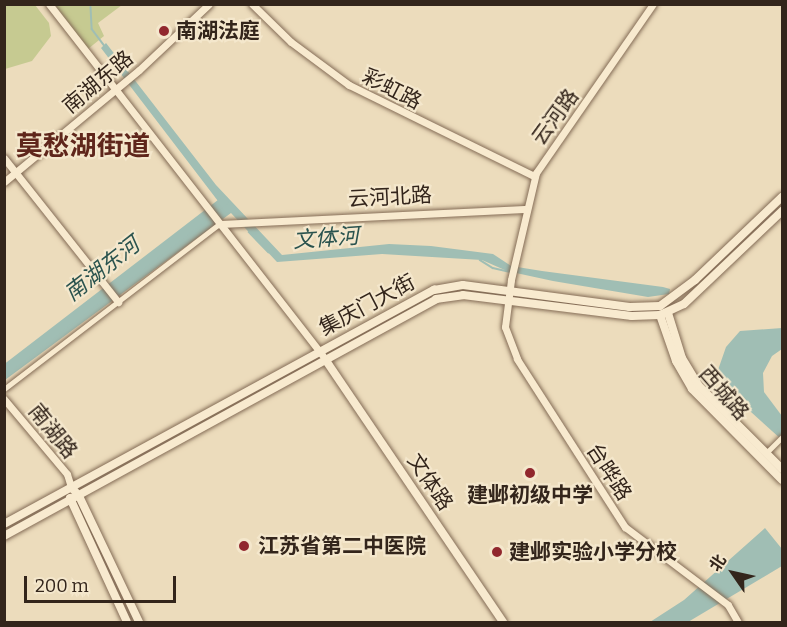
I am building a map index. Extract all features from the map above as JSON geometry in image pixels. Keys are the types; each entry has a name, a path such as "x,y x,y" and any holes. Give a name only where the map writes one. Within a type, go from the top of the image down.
{"main road":[{"name":"集庆门大街","path":"4,536 327,362 436,299 463,295 508,297 644,309 671,300 783,197"},
{"path":"664,314 684,304 783,211"},
{"name":"集庆门大街","path":"4,524 318,351 434,290 463,285 508,297 664,314"},
{"name":"西城路","path":"664,314 682,358 698,385 783,470"},
{"name":"西城路","path":"664,314 676,362 692,390 783,480"},
{"name":"文体路","path":"327,362 504,622"},
{"path":"70,487 79,496 139,622"},
{"path":"70,487 70,501 127,622"}],"street":[{"path":"49,4 327,362"},
{"name":"南湖东路","path":"4,182 139,70 209,4"},
{"name":"彩虹路","path":"252,4 278,31 349,85 534,176"},
{"name":"云河路","path":"511,280 534,176 653,4"},
{"path":"4,158 116,299"},
{"name":"云河北路","path":"218,223 526,208"},
{"path":"4,389 116,299 218,223"},
{"name":"台晔路","path":"511,280 505,327 509,344 625,527 728,605 738,622"},
{"name":"南湖路","path":"4,399 67,474 70,487"},
{"path":"765,453 783,436"}],"green space":[{"path":"5,4 35,5 49,23 51,36 32,61 5,69"},
{"path":"55,5 122,5 98,23 104,36 88,49"}],"water":[{"path":"106,43 216,185 282,255 389,244 431,246 493,254 511,266 663,287 670,289 669,294 648,297 553,281 507,271 482,260 382,254 277,262 231,213 5,380 5,370 221,205 101,48"},
{"path":"782,328 782,349 772,356 763,373 764,392 782,416 782,440 720,384 718,370 726,347 740,331"},
{"path":"765,528 782,549 782,566 688,622 650,622 684,600"}],"waterway":[{"name":"文体河","path":"91,7 92,29 105,46"},
{"name":"南湖东河","path":"4,369 224,200"},
{"name":"文体河","path":"249,232 268,252"},
{"name":"文体河","path":"480,260 493,268 511,272"}],"place":[{"name":"南湖法庭","path":"164,31"},
{"name":"建邺初级中学","path":"530,473"},
{"name":"江苏省第二中医院","path":"244,546"},
{"name":"建邺实验小学分校","path":"497,552"}],"district":[{"name":"莫愁湖街道","path":"83,147"}]}
